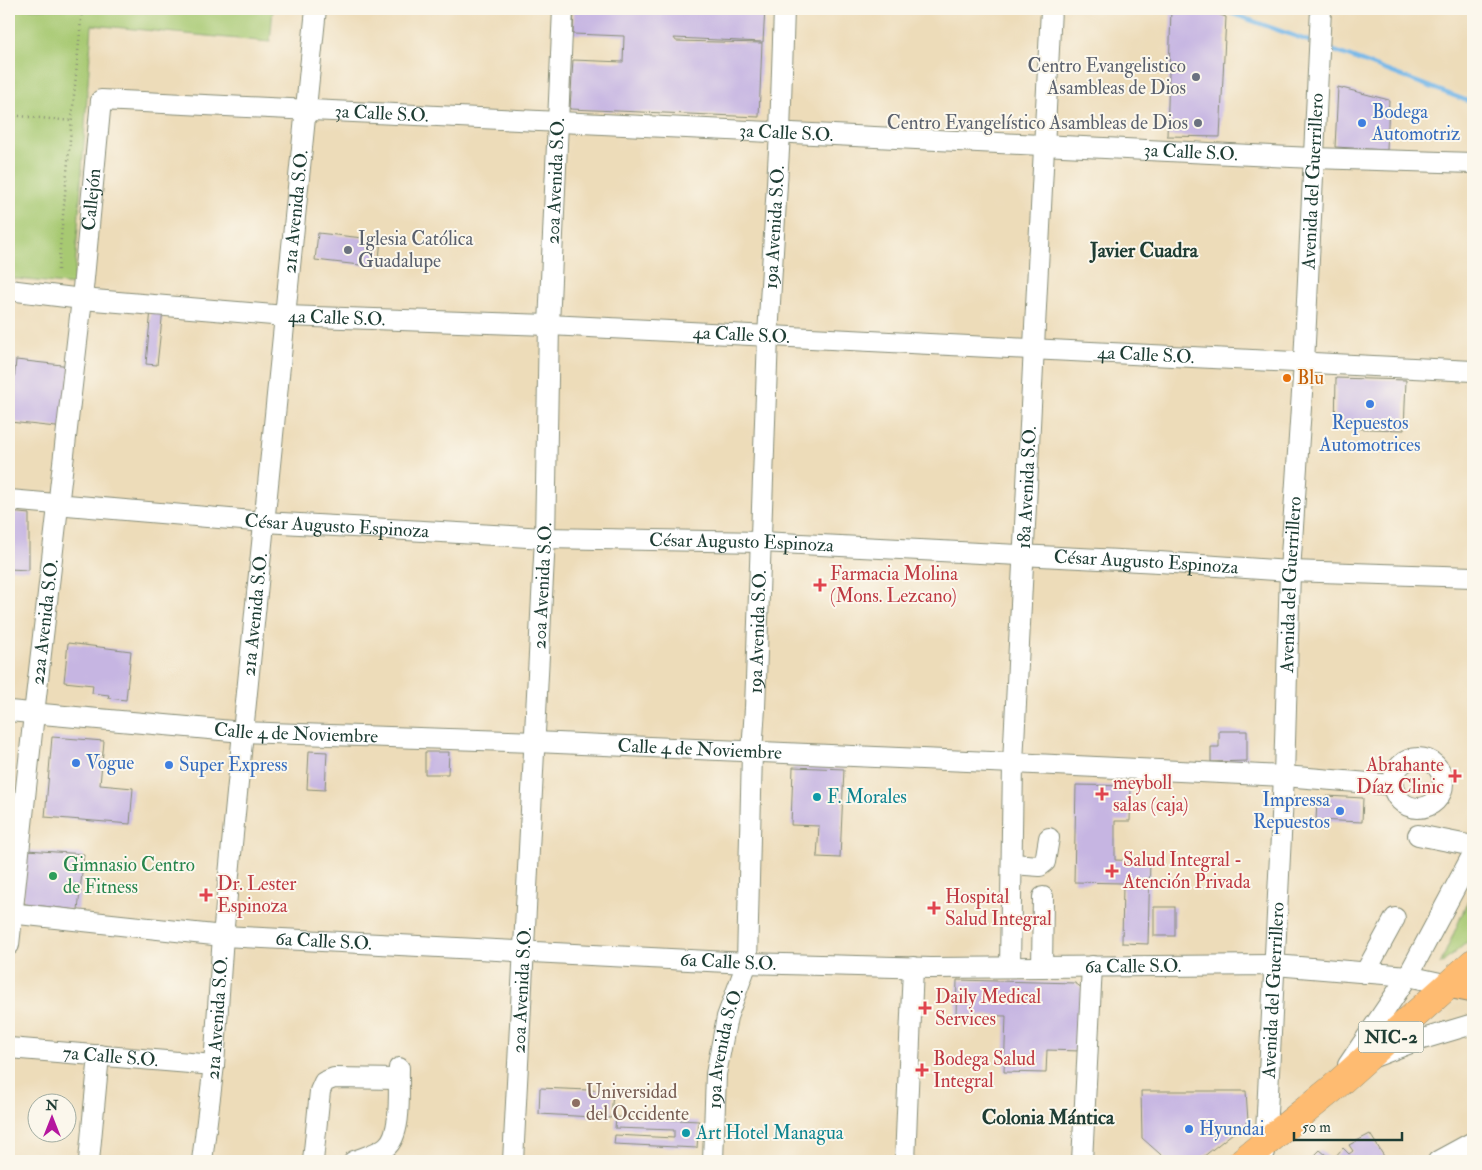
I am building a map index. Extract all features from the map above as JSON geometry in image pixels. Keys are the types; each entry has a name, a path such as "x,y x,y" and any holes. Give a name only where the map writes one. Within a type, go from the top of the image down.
{"highway":[{"name":"NIC-2","path":"1243,1161 1265,1152 1365,1060 1461,988 1473,963"}],"street":[{"name":"21a Avenida S.O.","path":"204,1161 243,732 316,9"},
{"name":"20a Avenida S.O.","path":"513,1161 545,538 549,325 563,9"},
{"name":"19a Avenida S.O.","path":"713,1161 716,1074 727,1017 747,963 752,752 768,336 780,133 784,9"},
{"name":"18a Avenida S.O.","path":"1010,968 1013,763 1051,9"},
{"name":"Avenida del Guerrillero","path":"1265,1152 1284,776 1290,571 1304,363 1321,9"},
{"name":"3a Calle S.O.","path":"100,100 1043,146 1473,163"},
{"name":"Callejón","path":"82,299 100,100"},
{"name":"4a Calle S.O.","path":"9,290 82,299 285,316 549,325 1473,371"},
{"name":"22a Avenida S.O.","path":"9,944 10,913 82,299"},
{"name":"César Augusto Espinoza","path":"9,500 264,522 545,538 761,542 1159,562 1290,571 1473,577"},
{"name":"Calle 4 de Noviembre","path":"9,710 34,714 243,732 535,742 1013,763 1284,776 1393,785"},
{"path":"1418,835 1473,846"},
{"path":"1012,864 1040,866 1045,862 1049,838"},
{"path":"1332,1089 1408,976 1473,854"},
{"path":"1042,967 1043,897"},
{"name":"6a Calle S.O.","path":"10,913 224,936 747,963 912,968 1275,965 1408,976 1461,988"},
{"path":"1365,973 1395,918"},
{"path":"1082,1161 1092,966"},
{"path":"905,1161 912,968"},
{"path":"1365,1060 1416,1041 1473,1024"},
{"name":"7a Calle S.O.","path":"9,1048 214,1065"},
{"path":"89,1161 99,1055"},
{"path":"313,1161 320,1090 324,1082 334,1078 399,1073 397,1127 394,1138 387,1147 354,1161"},
{"path":"1438,1161 1473,1142"}],"path":[{"path":"58,270 82,9"},
{"path":"9,115 72,120"}],"green space":[{"path":"9,9 273,9 270,42 92,25 74,285 9,278"},
{"path":"1473,889 1473,937 1440,965"}],"building":[{"path":"574,9 765,9 763,42 674,38 676,41 762,43 759,117 570,109 573,60 623,62 624,36 573,34"},
{"name":"Centro Evangelistico Asambleas de Dios","path":"1171,9 1203,9 1226,17 1220,137 1167,136"},
{"name":"Bodega Automotriz","path":"1338,87 1389,100 1387,150 1335,147"},
{"name":"Iglesia Católica Guadalupe","path":"318,233 381,240 378,267 315,260"},
{"path":"151,309 163,310 157,365 146,364"},
{"path":"16,360 71,366 65,428 10,422"},
{"name":"Repuestos Automotrices","path":"1336,378 1406,380 1404,430 1335,428"},
{"path":"9,512 29,514 29,570 9,569"},
{"path":"68,643 131,651 126,700 108,698 109,695 92,693 93,685 64,682"},
{"path":"1219,731 1247,731 1247,761 1211,762 1211,747 1219,747"},
{"name":"Vogue","path":"52,737 104,741 100,785 133,788 130,824 45,817"},
{"path":"309,751 327,752 325,790 307,789"},
{"path":"425,752 449,752 448,774 425,774"},
{"name":"F. Morales","path":"793,767 844,769 840,858 817,857 819,826 791,825"},
{"name":"Salud Integral - Atención Privada","path":"1076,785 1131,786 1130,821 1115,821 1115,860 1150,861 1148,944 1122,943 1123,883 1074,882"},
{"name":"Impressa Repuestos","path":"1327,796 1363,798 1362,822 1316,820 1317,801 1326,801"},
{"name":"Gimnasio Centro de Fitness","path":"27,850 84,854 78,910 25,904 23,901"},
{"path":"1154,907 1175,907 1175,936 1154,936"},
{"path":"957,980 1075,983 1082,988 1080,1051 1047,1050 1046,1073 1004,1072 1006,1016 956,1015"},
{"name":"Universidad del Occidente","path":"540,1088 613,1091 611,1118 539,1114"},
{"name":"Hyundai","path":"1141,1091 1246,1091 1248,1121 1198,1161 1168,1161 1142,1138"},
{"name":"Art Hotel Managua","path":"616,1117 699,1121 697,1148 614,1144 615,1135 674,1138 674,1130 615,1128"},
{"path":"1370,1134 1387,1161 1310,1160 1320,1150 1332,1160 1343,1148 1349,1154 1353,1151 1349,1145"}],"waterway":[{"path":"1219,9 1314,43"},
{"path":"1324,47 1473,103"}],"place":[{"name":"Centro Evangelistico Asambleas de Dios","path":"1196,77"},
{"name":"Centro Evangelístico Asambleas de Dios","path":"1198,123"},
{"name":"Bodega Automotriz","path":"1362,123"},
{"name":"Iglesia Católica Guadalupe","path":"348,250"},
{"name":"Blu","path":"1287,378"},
{"name":"Repuestos Automotrices","path":"1370,404"},
{"name":"Farmacia Molina (Mons. Lezcano)","path":"820,585"},
{"name":"Vogue","path":"76,763"},
{"name":"Super Express","path":"169,765"},
{"name":"Abrahante Díaz Clinic","path":"1455,776"},
{"name":"meyboll salas (caja)","path":"1102,794"},
{"name":"F. Morales","path":"817,797"},
{"name":"Impressa Repuestos","path":"1340,811"},
{"name":"Salud Integral - Atención Privada","path":"1112,871"},
{"name":"Gimnasio Centro de Fitness","path":"53,876"},
{"name":"Dr. Lester Espinoza","path":"206,895"},
{"name":"Hospital Salud Integral","path":"934,908"},
{"name":"Daily Medical Services","path":"925,1008"},
{"name":"Bodega Salud Integral","path":"922,1070"},
{"name":"Universidad del Occidente","path":"576,1103"},
{"name":"Hyundai","path":"1189,1129"},
{"name":"Art Hotel Managua","path":"686,1133"}],"district":[{"name":"Javier Cuadra","path":"1144,250"},
{"name":"Colonia Mántica","path":"1048,1117"}]}
